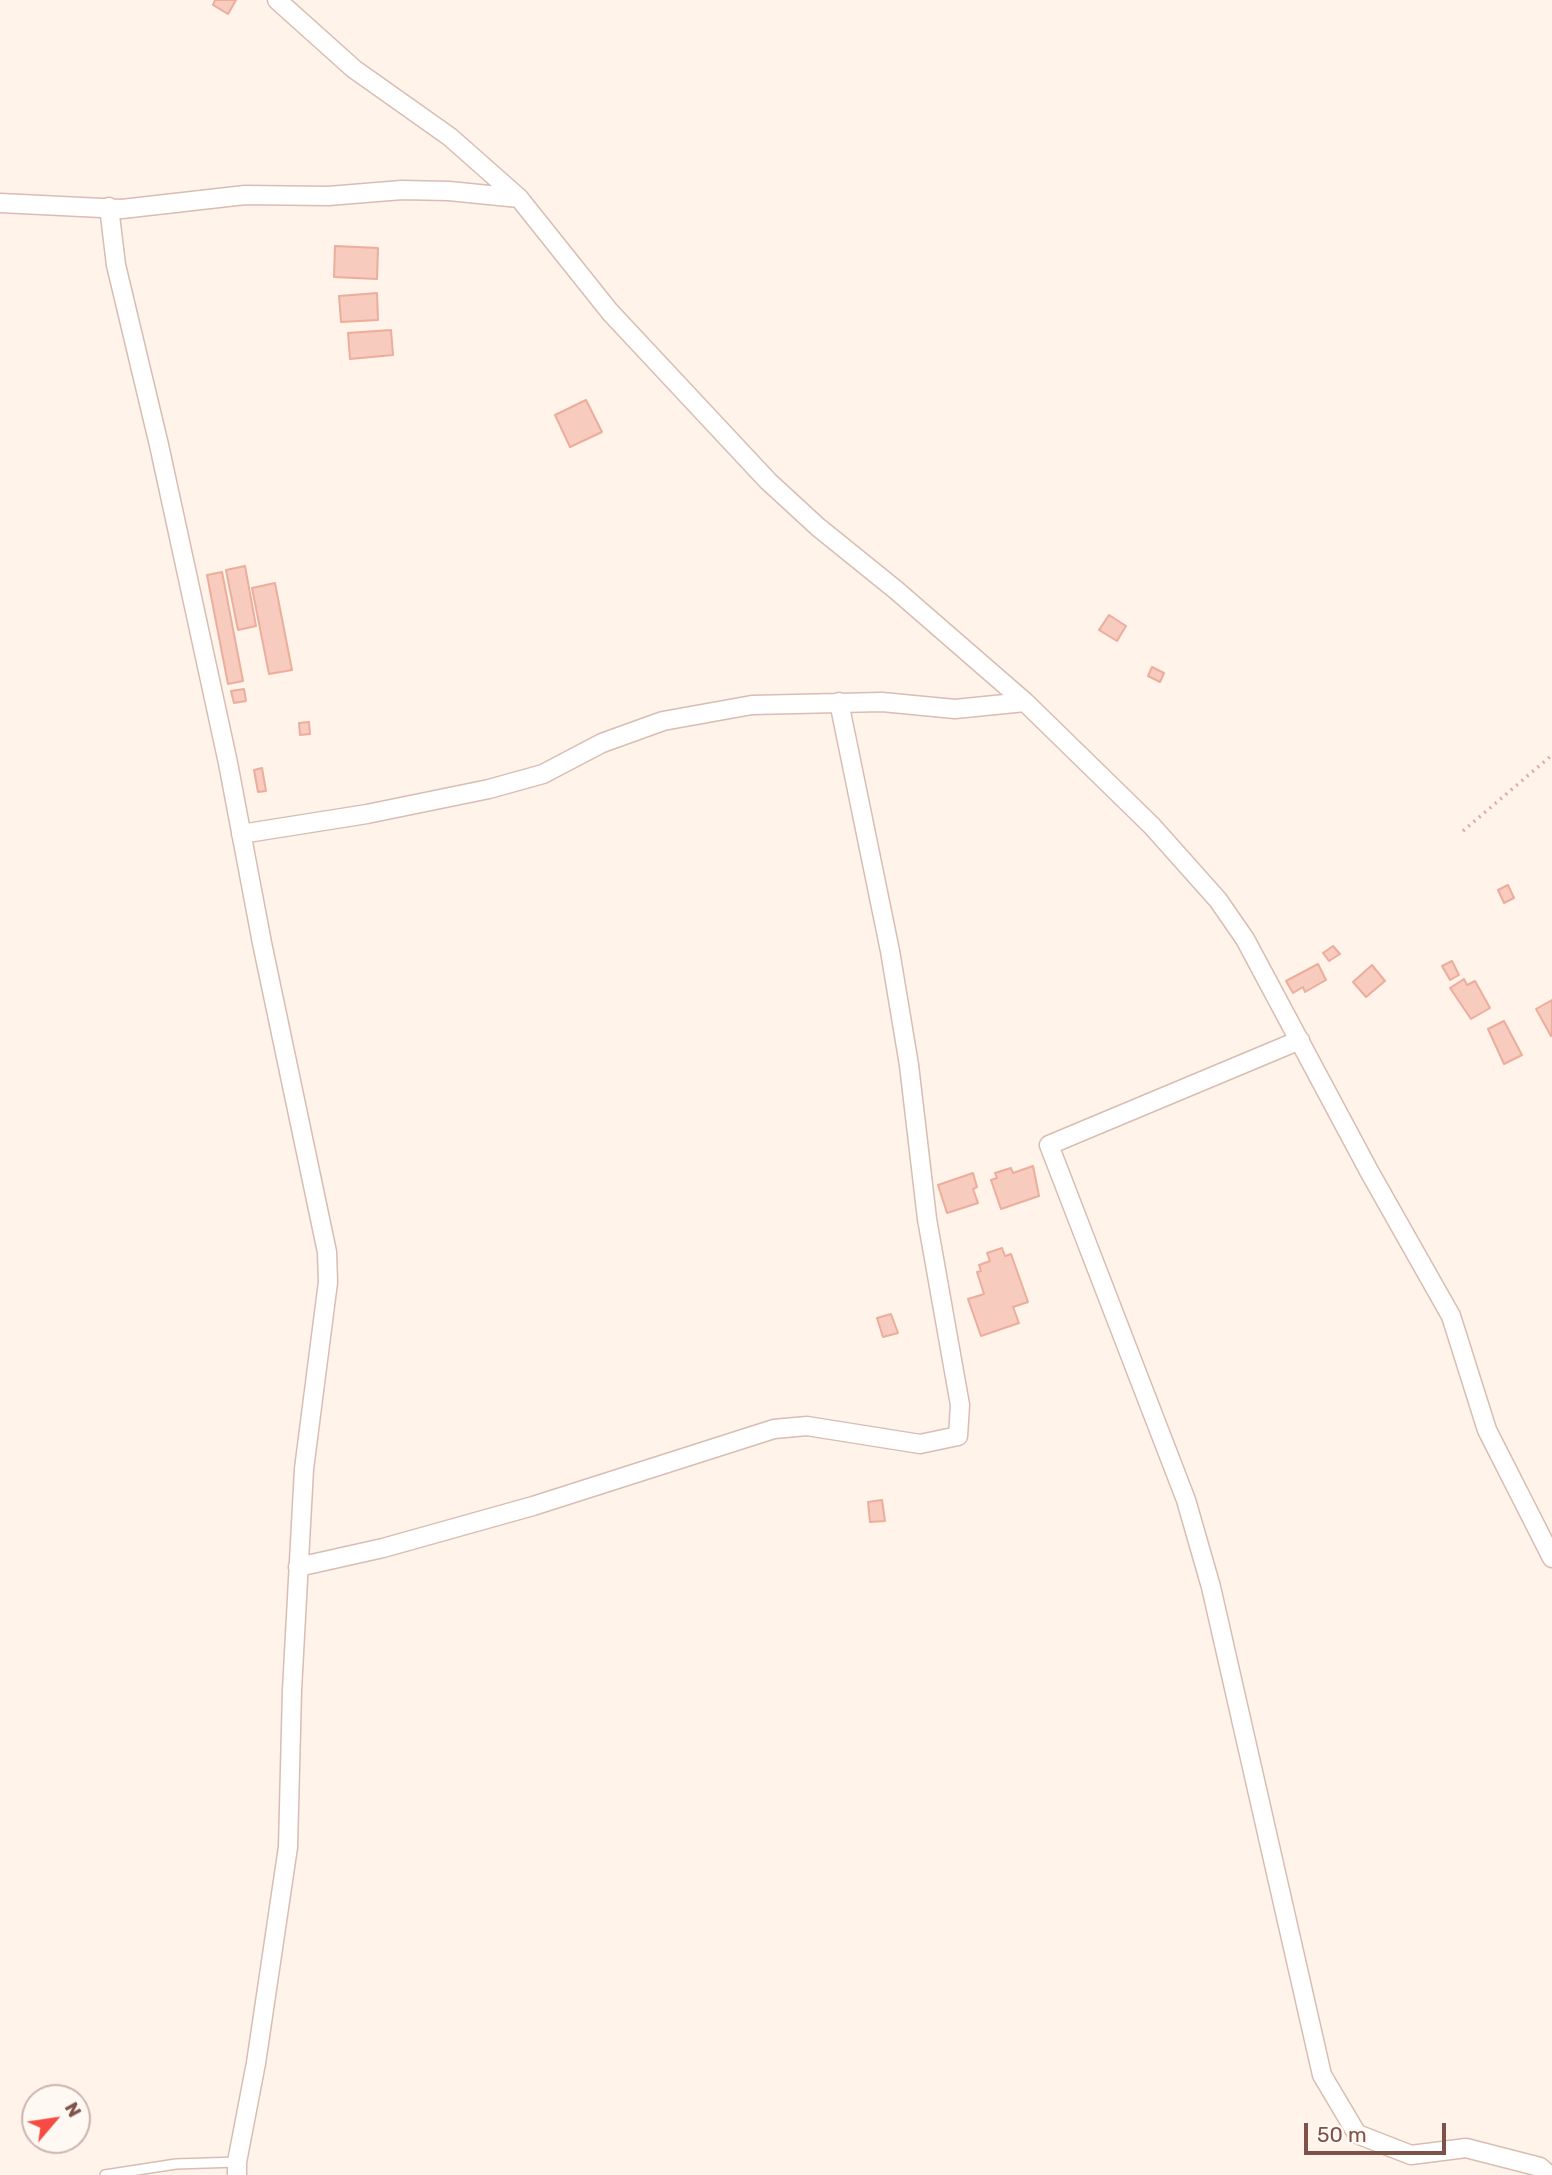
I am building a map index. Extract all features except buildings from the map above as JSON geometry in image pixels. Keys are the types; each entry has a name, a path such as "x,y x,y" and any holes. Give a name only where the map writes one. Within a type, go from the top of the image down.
{"street":[{"path":"276,0 354,69 450,137 519,198 610,312 768,481 818,527 897,590 1025,702 1152,826 1218,900 1245,939 1368,1171 1451,1316 1487,1430 1552,1558"},
{"path":"0,203 122,209 245,195 328,196 402,190 449,191 519,198"},
{"path":"109,207 116,265 159,445 327,1251 328,1282 304,1469 288,1776 288,1847 256,2063 237,2168"},
{"path":"241,834 367,814 489,789 543,774 602,743 663,721 752,705 839,702 956,709 1025,702"},
{"path":"298,1567 383,1548 533,1506 774,1429 807,1426 920,1444 958,1436 960,1405 927,1219 909,1065 890,951 839,702"},
{"path":"1300,1040 1049,1144 1186,1500 1211,1587 1322,2075 1357,2134 1411,2155 1466,2148 1540,2167 1549,2175"}],"lane":[{"path":"105,2175 176,2164 237,2168"}],"path":[{"path":"1463,831 1552,755"}]}
